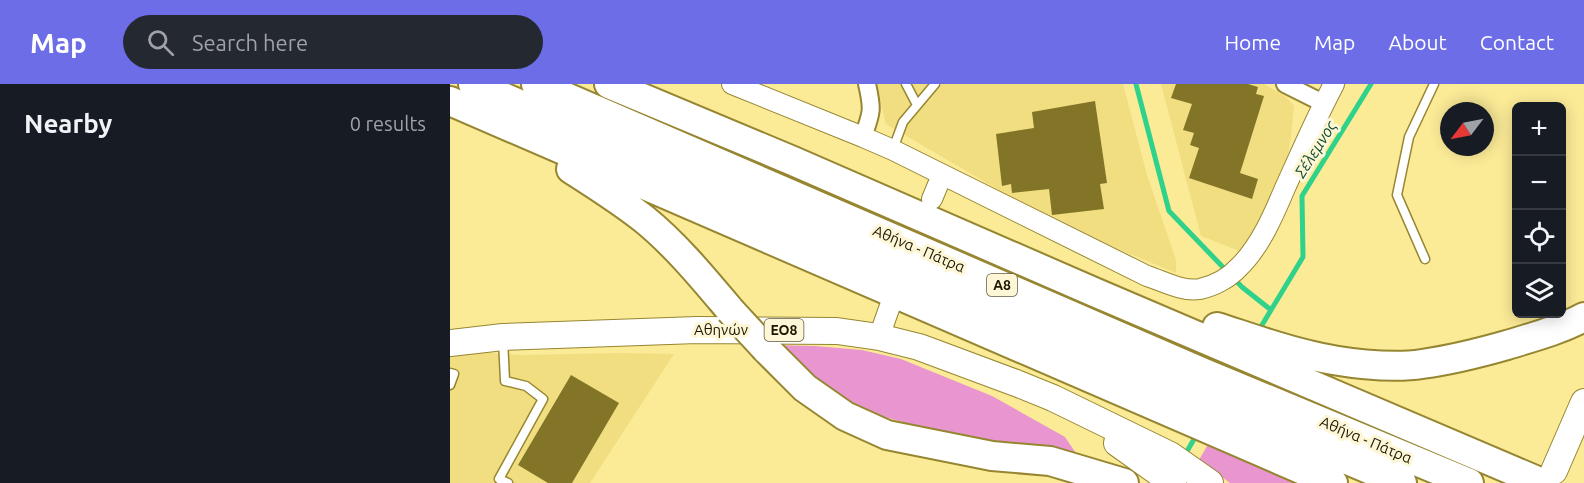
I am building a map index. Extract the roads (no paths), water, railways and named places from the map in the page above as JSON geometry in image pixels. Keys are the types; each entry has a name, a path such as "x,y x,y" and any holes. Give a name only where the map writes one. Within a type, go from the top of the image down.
{"highway":[{"name":"Αθήνα - Πάτρα","path":"536,84 1202,372 1469,483"},
{"path":"609,84 1094,292 1548,477"},
{"name":"Αθήνα - Πάτρα","path":"460,96 1150,376 1402,483"},
{"path":"460,96 530,150 570,169 645,220 678,251 766,349 805,388 845,416 887,435 992,456 1050,461 1124,483"},
{"path":"460,96 1333,483"},
{"path":"1094,292 1309,356 1377,365 1420,364 1482,352 1574,323 1584,317"}],"main road":[{"name":"Αθηνών","path":"450,343 503,337 697,330 837,331 879,337 919,347 1053,398 1170,455 1210,483"},
{"name":"Αθηνών","path":"1053,398 1173,483"},
{"path":"1548,477 1584,402"}],"street":[{"path":"732,84 863,136 1147,276 1189,289 1214,285 1239,268 1247,259 1276,209 1323,103 1334,84"},
{"path":"863,136 872,108 867,84"},
{"path":"1288,85 1323,103"},
{"path":"932,199 942,175"},
{"path":"879,337 891,303"}],"lane":[{"path":"906,84 917,105"},
{"path":"892,150 903,122 935,84"},
{"path":"1425,259 1397,195 1409,137 1434,84"},
{"path":"503,337 505,381 526,387 543,399 499,479 508,483"},
{"path":"450,373 454,374 450,385"}],"waterway":[{"path":"1136,84 1169,211 1242,287 1271,310"},
{"name":"Σέλεμνος","path":"1259,330 1303,257 1302,196 1371,84"},
{"name":"Σέλεμνος","path":"1186,453 1197,434"}]}
